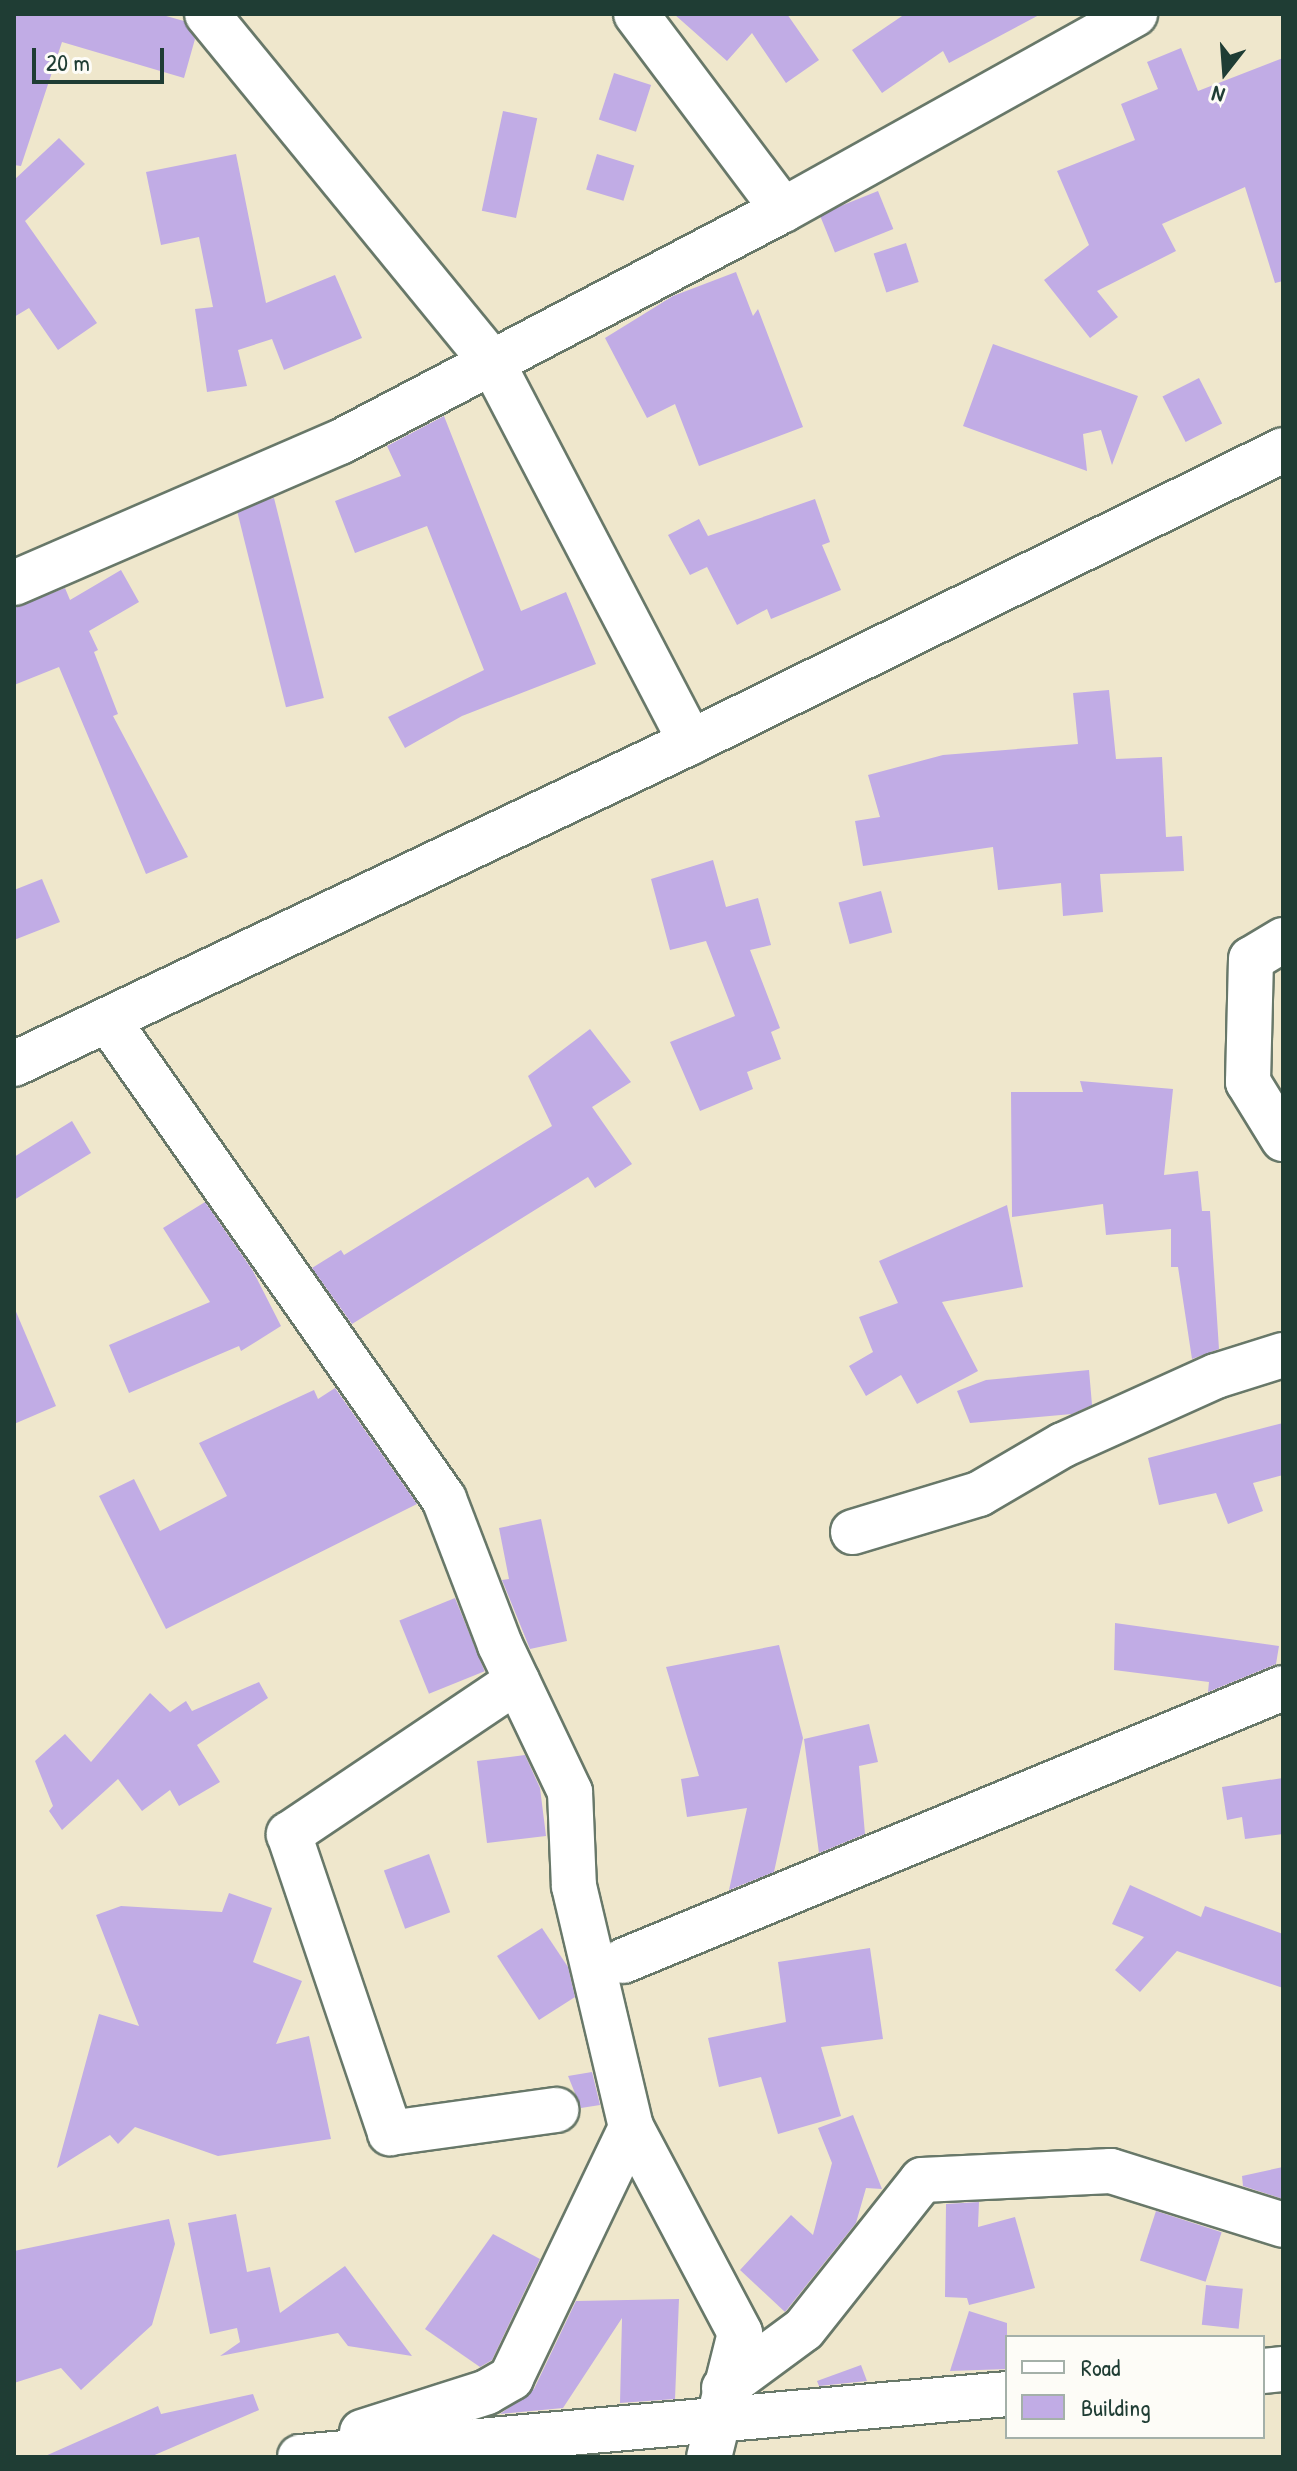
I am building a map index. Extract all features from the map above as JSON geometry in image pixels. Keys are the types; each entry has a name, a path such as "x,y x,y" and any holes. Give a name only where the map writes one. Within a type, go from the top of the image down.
{"street":[{"path":"207,14 492,362 691,742"},
{"path":"636,14 783,210"},
{"path":"14,583 340,442 783,210 1135,14"},
{"path":"14,1064 109,1022 691,742 1283,450"},
{"path":"1283,940 1251,959 1248,1082 1283,1139"},
{"path":"109,1022 444,1499 517,1681 570,1792 574,1886 631,2127 740,2333 709,2457"},
{"path":"853,1532 979,1494 1063,1445 1216,1376 1283,1355"},
{"path":"517,1681 289,1834 390,2133 556,2110"},
{"path":"623,1961 1283,1688"},
{"path":"275,2457 409,2419 511,2378 631,2127"},
{"path":"724,2388 804,2329 922,2180 1111,2171 1283,2225"},
{"path":"300,2457 1005,2394"}],"building":[{"path":"14,14 159,14 184,21 195,39 184,78 62,42 21,166 14,165"},
{"path":"674,14 787,14 819,60 786,83 752,33 727,61"},
{"path":"905,14 1041,14 949,63 943,51 882,93 852,50"},
{"path":"1181,48 1198,91 1283,58 1283,281 1275,283 1245,187 1162,224 1176,251 1097,291 1118,317 1090,338 1044,280 1089,245 1057,171 1135,140 1121,104 1158,89 1147,62"},
{"path":"614,73 651,85 636,132 599,120"},
{"path":"503,111 537,118 516,218 482,211"},
{"path":"59,138 85,164 25,221 97,323 58,350 29,308 14,317 14,180"},
{"path":"236,154 266,303 335,275 362,338 284,370 272,339 238,350 247,386 207,392 195,309 213,307 199,237 161,245 146,172"},
{"path":"597,154 634,165 623,201 586,189"},
{"path":"878,191 893,229 835,253 820,215"},
{"path":"906,243 919,282 886,292 874,254"},
{"path":"736,272 753,316 758,309 803,427 699,466 675,404 647,418 605,338 673,296"},
{"path":"993,344 1138,396 1112,465 1101,430 1083,434 1087,471 963,426"},
{"path":"1199,378 1222,423 1186,442 1162,397"},
{"path":"444,416 521,611 566,592 596,664 462,716 405,748 388,717 484,670 427,526 355,553 335,501 401,476 387,446"},
{"path":"274,498 324,698 286,707 236,507"},
{"path":"815,499 830,542 822,545 841,590 771,619 767,609 737,625 707,567 690,575 668,535 699,519 708,536"},
{"path":"121,570 139,602 89,631 118,714 113,716 188,857 146,874 59,667 14,685 14,608 65,588 70,600"},
{"path":"1109,690 1116,759 1162,757 1166,837 1182,836 1184,871 1100,874 1103,912 1063,916 1061,883 998,890 993,847 863,866 855,821 880,817 868,775 943,755 1078,744 1073,693"},
{"path":"713,860 726,907 758,898 771,945 750,950 780,1028 771,1032 781,1059 747,1072 753,1089 700,1111 670,1042 735,1016 706,941 670,950 651,879"},
{"path":"42,879 60,922 14,940 14,890"},
{"path":"881,891 892,933 850,944 838,902"},
{"path":"590,1029 631,1082 592,1107 632,1164 595,1188 588,1177 352,1324 312,1268 341,1250 344,1255 552,1126 528,1076"},
{"path":"1080,1081 1173,1089 1164,1175 1198,1171 1202,1211 1210,1211 1219,1349 1192,1359 1178,1267 1171,1267 1171,1229 1106,1235 1103,1204 1012,1217 1011,1092 1083,1092"},
{"path":"72,1121 91,1153 14,1200 14,1157"},
{"path":"205,1202 253,1271 281,1326 241,1351 239,1346 129,1393 109,1345 210,1302 163,1228"},
{"path":"1007,1205 1023,1287 942,1302 978,1371 917,1404 901,1375 866,1396 849,1366 873,1352 859,1317 898,1303 879,1261"},
{"path":"14,1307 56,1406 14,1424"},
{"path":"1089,1370 1092,1405 1072,1414 970,1423 957,1391 986,1380"},
{"path":"335,1388 417,1504 166,1629 99,1496 134,1479 160,1531 227,1496 199,1443 314,1390 318,1399"},
{"path":"1283,1423 1283,1475 1253,1483 1263,1511 1228,1524 1216,1493 1159,1505 1148,1458"},
{"path":"541,1519 567,1641 530,1649 502,1580 509,1579 499,1528"},
{"path":"455,1598 485,1671 429,1694 399,1620"},
{"path":"1115,1623 1279,1646 1276,1664 1208,1692 1209,1682 1114,1670"},
{"path":"779,1645 803,1738 774,1872 729,1890 747,1808 687,1817 681,1779 699,1776 666,1667"},
{"path":"259,1682 268,1698 197,1745 220,1782 179,1806 170,1790 142,1811 118,1779 62,1830 49,1811 53,1806 35,1761 65,1734 91,1762 150,1693 170,1712 186,1701 192,1711"},
{"path":"869,1724 878,1762 859,1766 865,1834 819,1853 804,1739"},
{"path":"525,1755 540,1788 546,1836 487,1843 477,1761"},
{"path":"1283,1778 1283,1834 1245,1839 1242,1817 1227,1820 1222,1787"},
{"path":"429,1854 450,1912 405,1929 384,1870"},
{"path":"1130,1885 1201,1917 1205,1906 1283,1934 1283,1988 1177,1951 1140,1992 1115,1970 1144,1937 1112,1924"},
{"path":"229,1893 272,1908 253,1962 302,1981 276,2044 309,2036 331,2139 218,2156 135,2127 118,2144 110,2135 57,2168 99,2014 139,2026 96,1915 121,1906 222,1912"},
{"path":"542,1928 568,1967 575,1997 539,2020 497,1956"},
{"path":"870,1948 883,2039 821,2047 841,2116 778,2134 761,2077 719,2087 708,2038 786,2022 778,1962"},
{"path":"592,2072 600,2105 581,2108 568,2076"},
{"path":"853,2115 882,2189 866,2188 856,2223 785,2312 740,2270 791,2215 813,2235 832,2163 818,2128"},
{"path":"1283,2167 1283,2199 1243,2186 1242,2176"},
{"path":"979,2202 978,2227 1015,2217 1035,2288 969,2305 967,2298 945,2297 946,2204"},
{"path":"1156,2211 1222,2232 1206,2282 1140,2260"},
{"path":"236,2214 247,2272 270,2267 280,2313 345,2266 412,2356 348,2346 338,2333 220,2356 240,2342 237,2328 210,2334 188,2223"},
{"path":"169,2219 175,2244 152,2325 81,2390 61,2368 14,2383 14,2251"},
{"path":"493,2234 540,2259 492,2360 480,2367 425,2329"},
{"path":"1206,2285 1243,2289 1239,2329 1202,2325"},
{"path":"679,2299 675,2399 620,2403 622,2318 563,2408 500,2414 534,2389 576,2301"},
{"path":"969,2311 1007,2323 1005,2369 950,2371"},
{"path":"861,2365 867,2381 819,2386 817,2381"},
{"path":"253,2394 259,2410 150,2457 43,2457 158,2406 161,2414"}]}
